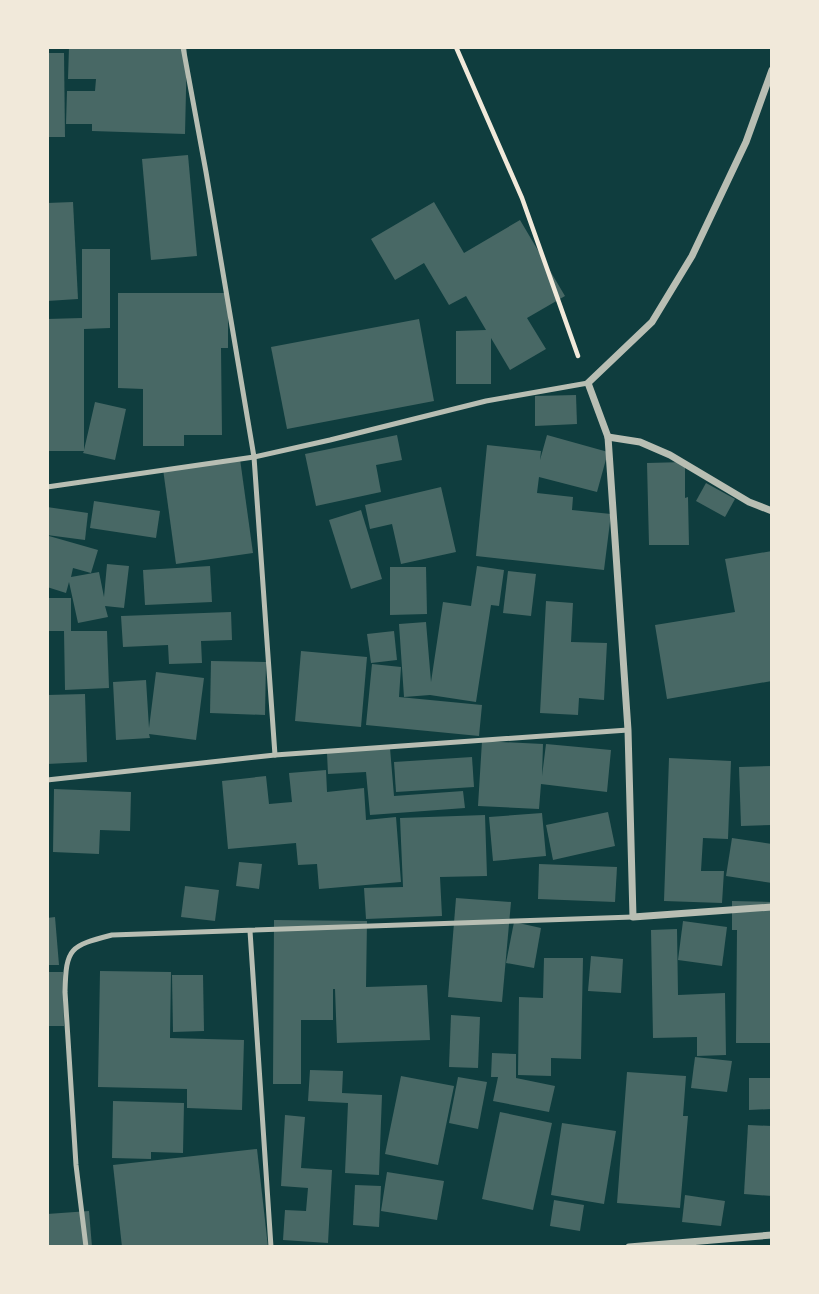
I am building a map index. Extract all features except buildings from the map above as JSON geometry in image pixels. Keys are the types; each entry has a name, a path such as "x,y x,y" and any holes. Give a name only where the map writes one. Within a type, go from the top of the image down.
{"street":[{"path":"772,70 746,142 692,256 652,322 588,383 608,437 628,730 633,917 772,907"},
{"path":"608,437 640,442 670,455 749,502 772,511"},
{"path":"629,1247 772,1235"}],"lane":[{"path":"183,47 254,457 275,755"},
{"path":"47,487 254,457 486,401 588,383"},
{"path":"47,780 275,755 628,730"},
{"path":"86,1247 76,1165 65,992 66,965 72,950 83,943 112,936 633,917"},
{"path":"250,931 271,1247"}],"path":[{"path":"456,47 522,198 588,383"}]}
